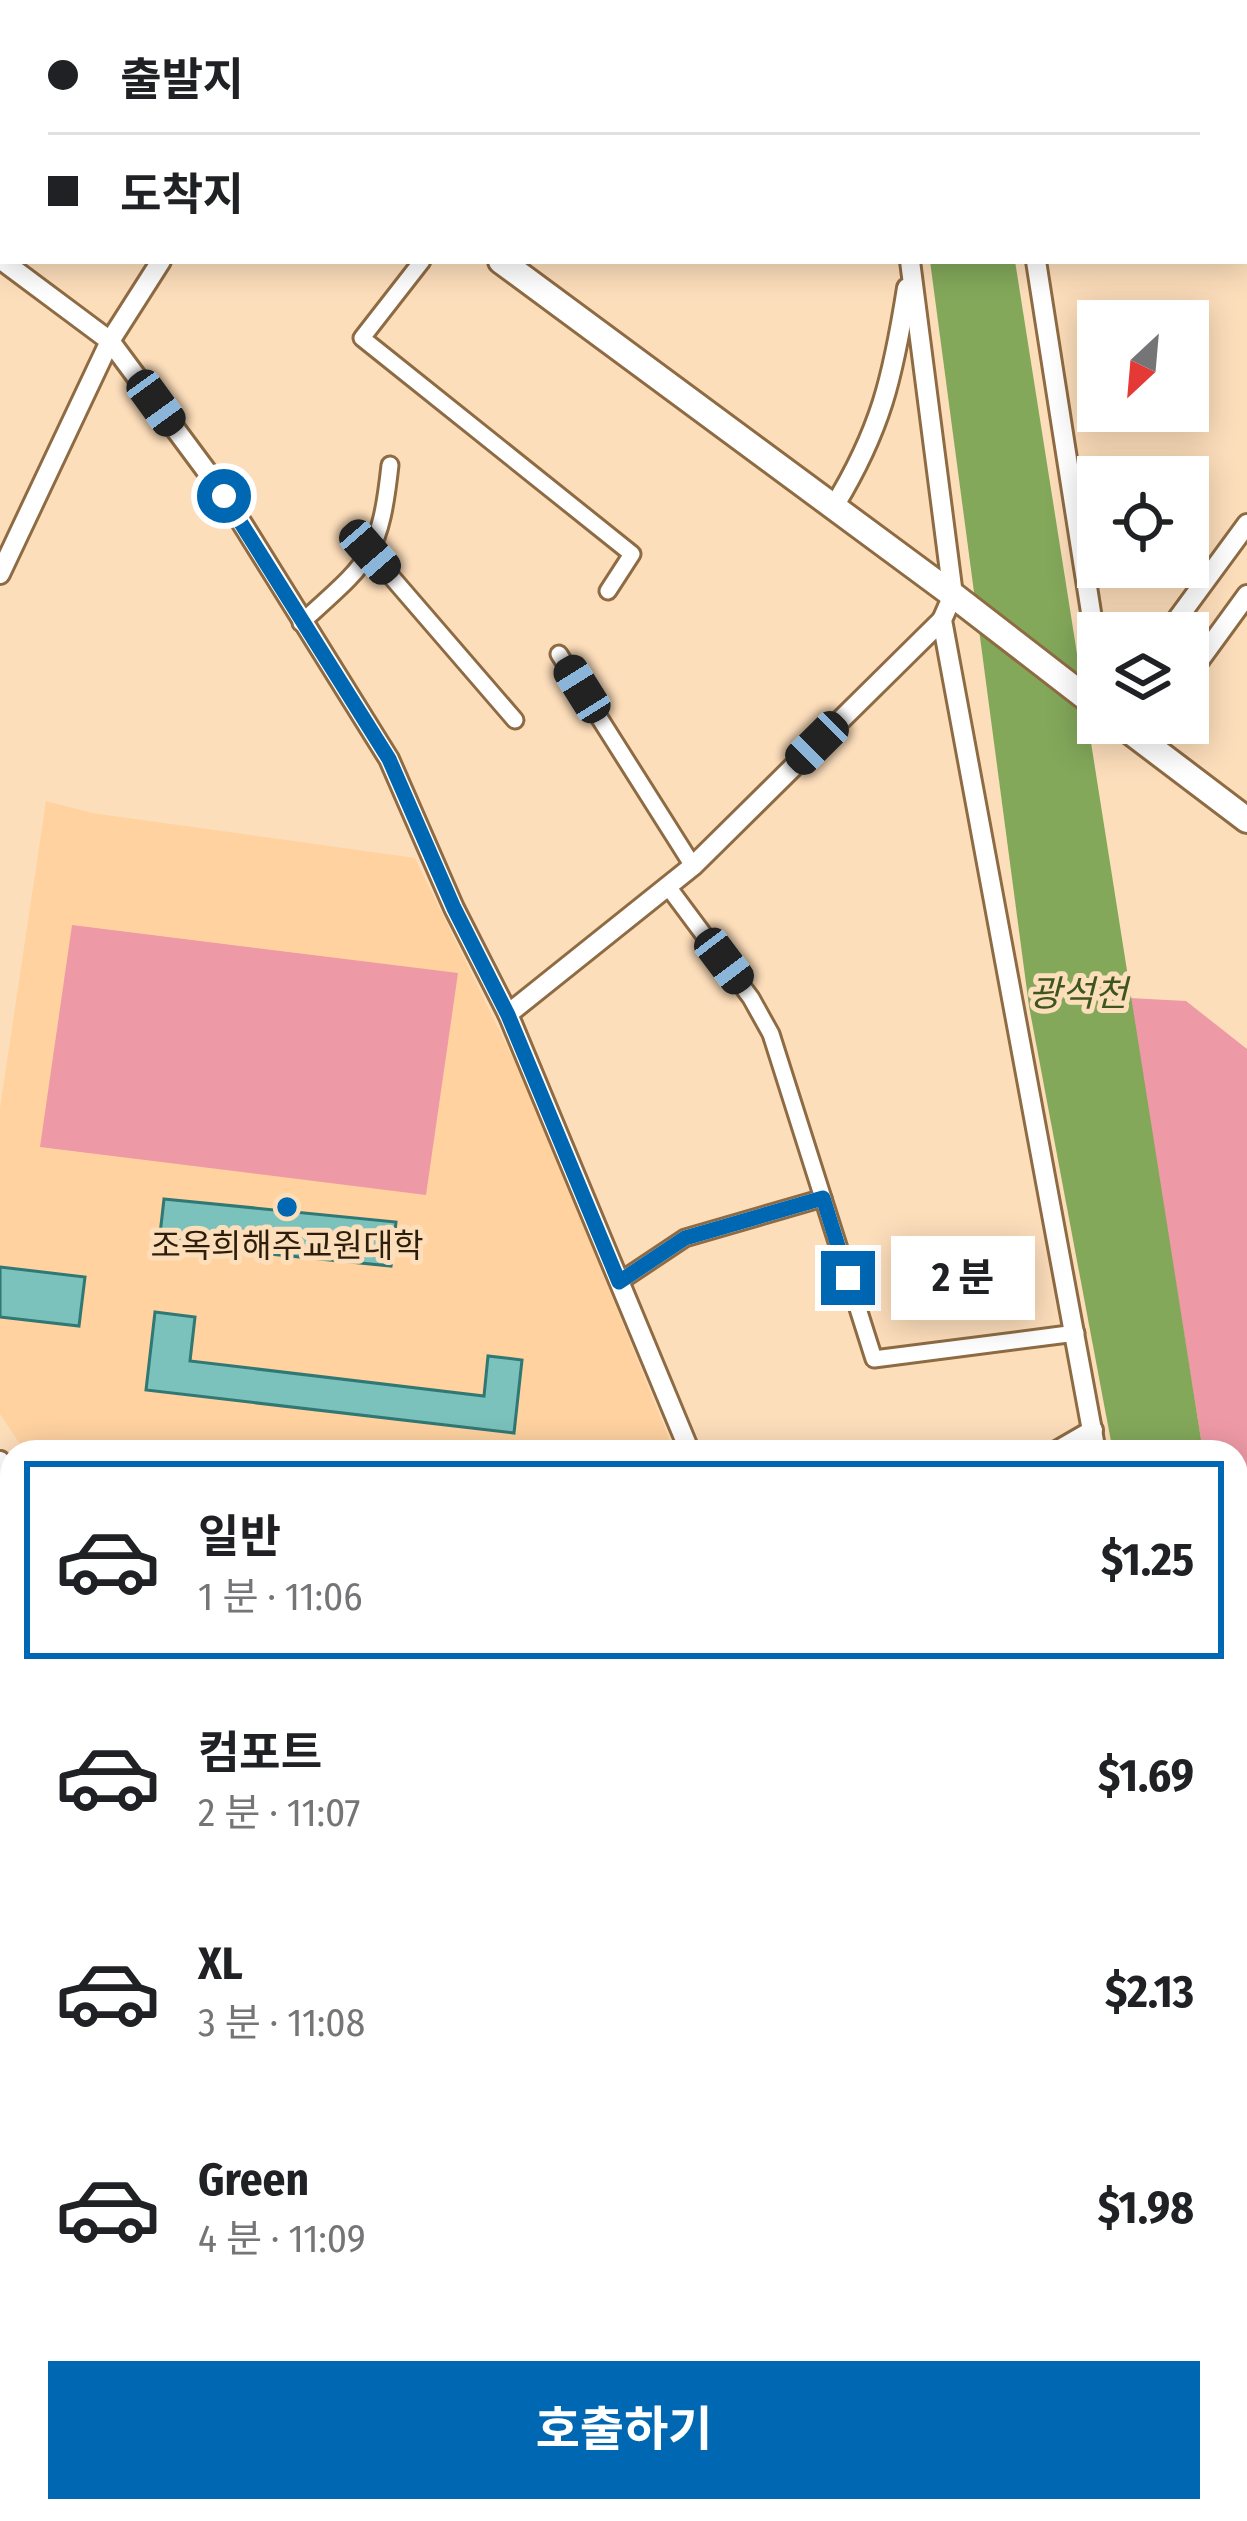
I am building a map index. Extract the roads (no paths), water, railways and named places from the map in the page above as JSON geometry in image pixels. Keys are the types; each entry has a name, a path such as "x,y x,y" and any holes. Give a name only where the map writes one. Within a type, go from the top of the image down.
{"main road":[{"path":"505,264 1077,691"},
{"path":"1162,744 1247,820"}],"street":[{"path":"7,264 110,341 224,496 389,759 454,908 508,1015 684,1440"},
{"path":"0,574 110,341 159,264"},
{"path":"420,264 362,338 632,554 608,591"},
{"path":"833,508 860,465 880,419 894,373 910,264"},
{"path":"508,1015 693,866 960,600 910,264"},
{"path":"1036,264 1091,612"},
{"path":"301,622 363,566 383,525 390,465"},
{"path":"1182,612 1247,524"},
{"path":"370,552 515,720"},
{"path":"1209,647 1247,595"},
{"path":"941,620 1094,1440"},
{"path":"560,654 693,866"},
{"path":"669,888 751,998 771,1034 874,1359 1076,1333"},
{"path":"619,1282 685,1238 823,1198"},
{"path":"1076,1440 1093,1430"}],"water":[{"name":"광석천","path":"930,264 1015,264 1077,654 1077,744 1091,744 1201,1440 1111,1440 1029,1006"}],"place":[{"name":"조옥희해주교원대학","path":"287,1207"}]}
